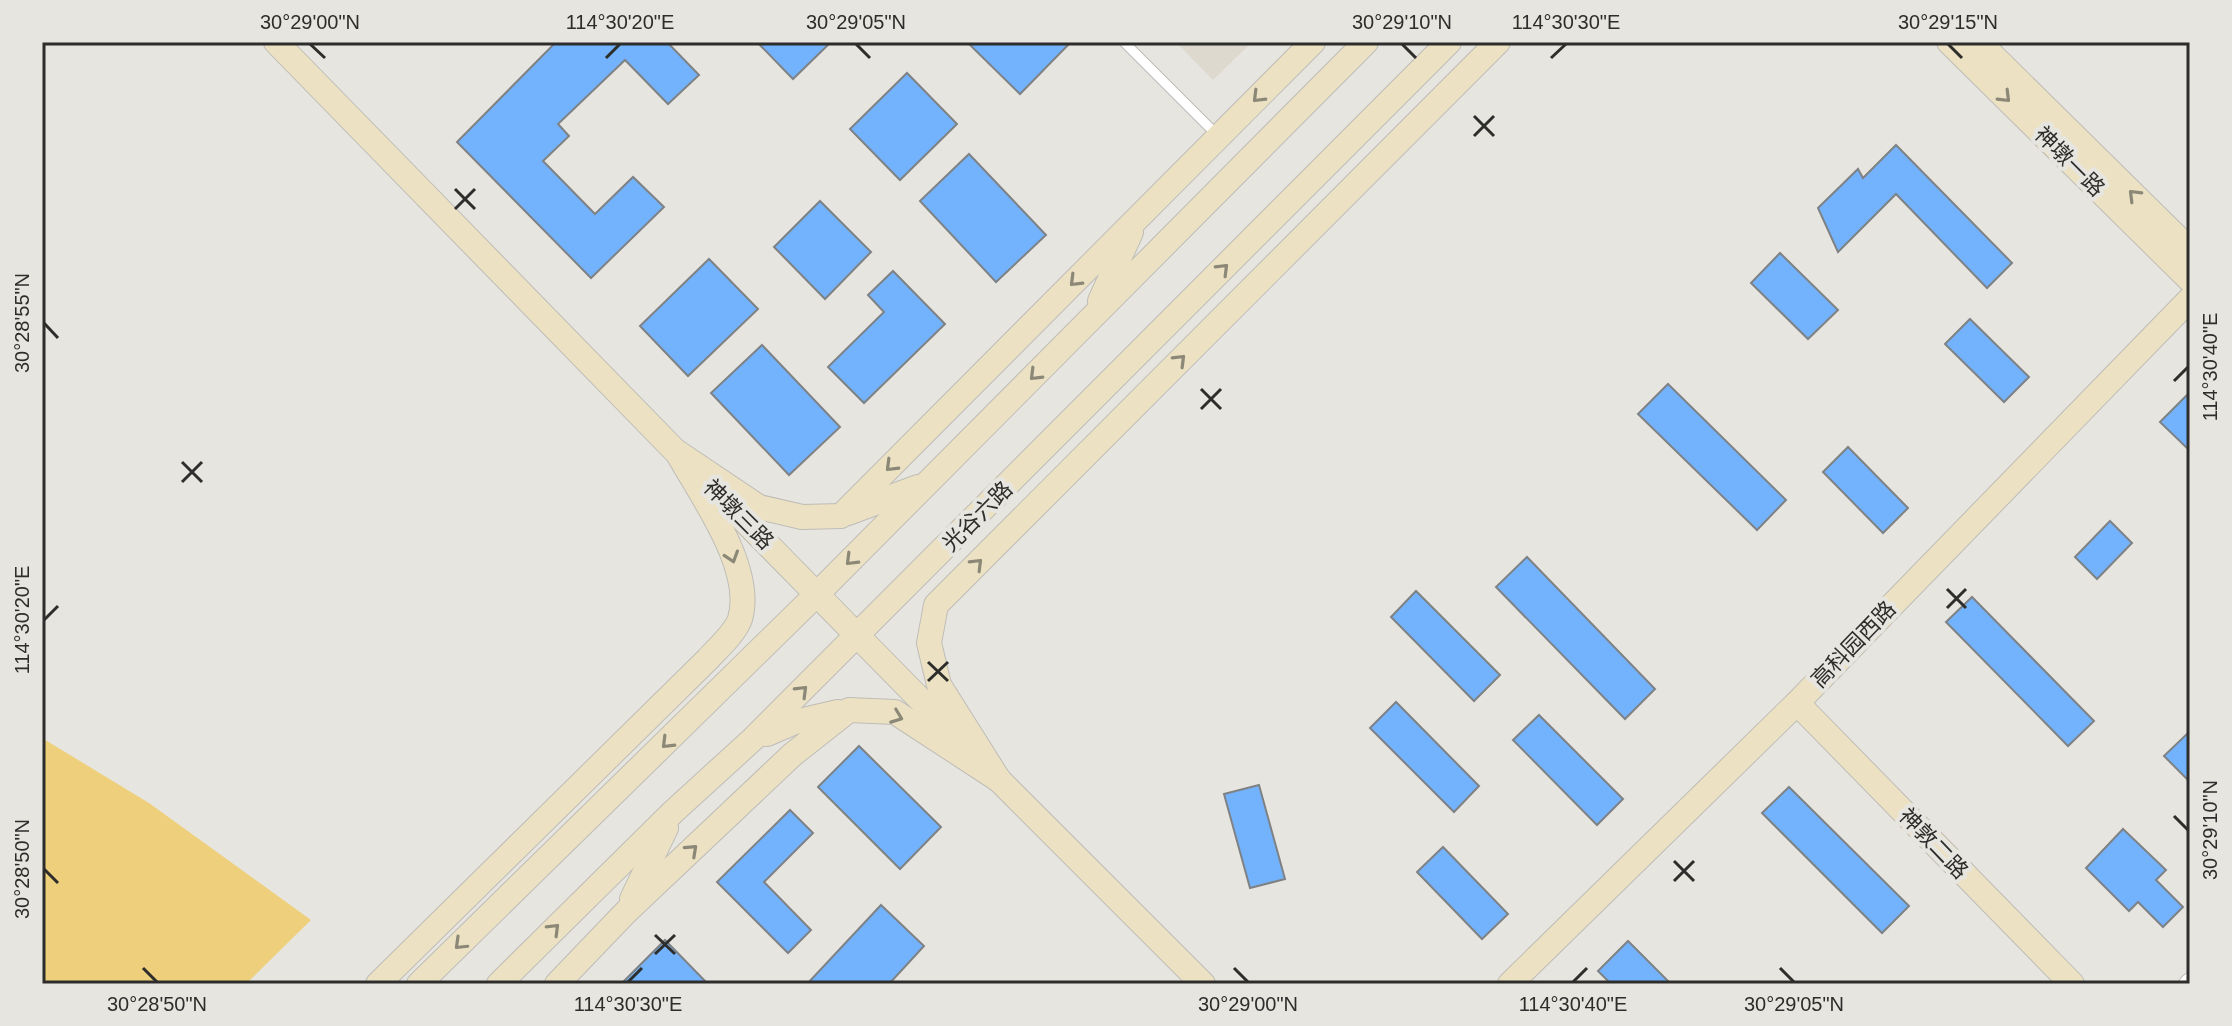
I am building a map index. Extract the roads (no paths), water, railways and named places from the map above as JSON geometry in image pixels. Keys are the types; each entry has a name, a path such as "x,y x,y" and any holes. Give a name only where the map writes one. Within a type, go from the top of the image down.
{"street":[{"name":"神墩三路","path":"276,42 1203,984"},
{"path":"841,516 1313,42"},
{"path":"419,984 716,695 1366,42"},
{"name":"光谷六路","path":"499,984 858,635 1449,42"},
{"path":"936,605 1498,42"},
{"name":"神墩一路","path":"1949,42 2190,280"},
{"name":"神墩一路","path":"1979,42 2190,250"},
{"path":"1352,188 1408,83"},
{"path":"1093,316 1137,219"},
{"name":"高科园西路","path":"1510,984 1797,703 2190,299"},
{"path":"1051,442 1143,397"},
{"path":"677,452 759,507 802,517 841,516 928,483"},
{"path":"677,452 731,550 743,594 743,646 716,695"},
{"path":"968,525 949,566 936,605 929,643 939,685 999,780"},
{"path":"378,984 708,659 739,622 743,594"},
{"name":"神敦二路","path":"1797,703 2072,984"},
{"path":"753,739 795,722 849,710 895,712 999,780"},
{"path":"557,984 626,912 792,755 849,710"},
{"path":"554,810 630,780"},
{"path":"626,912 673,812"}],"lane":[{"path":"1124,42 1219,137"}]}
